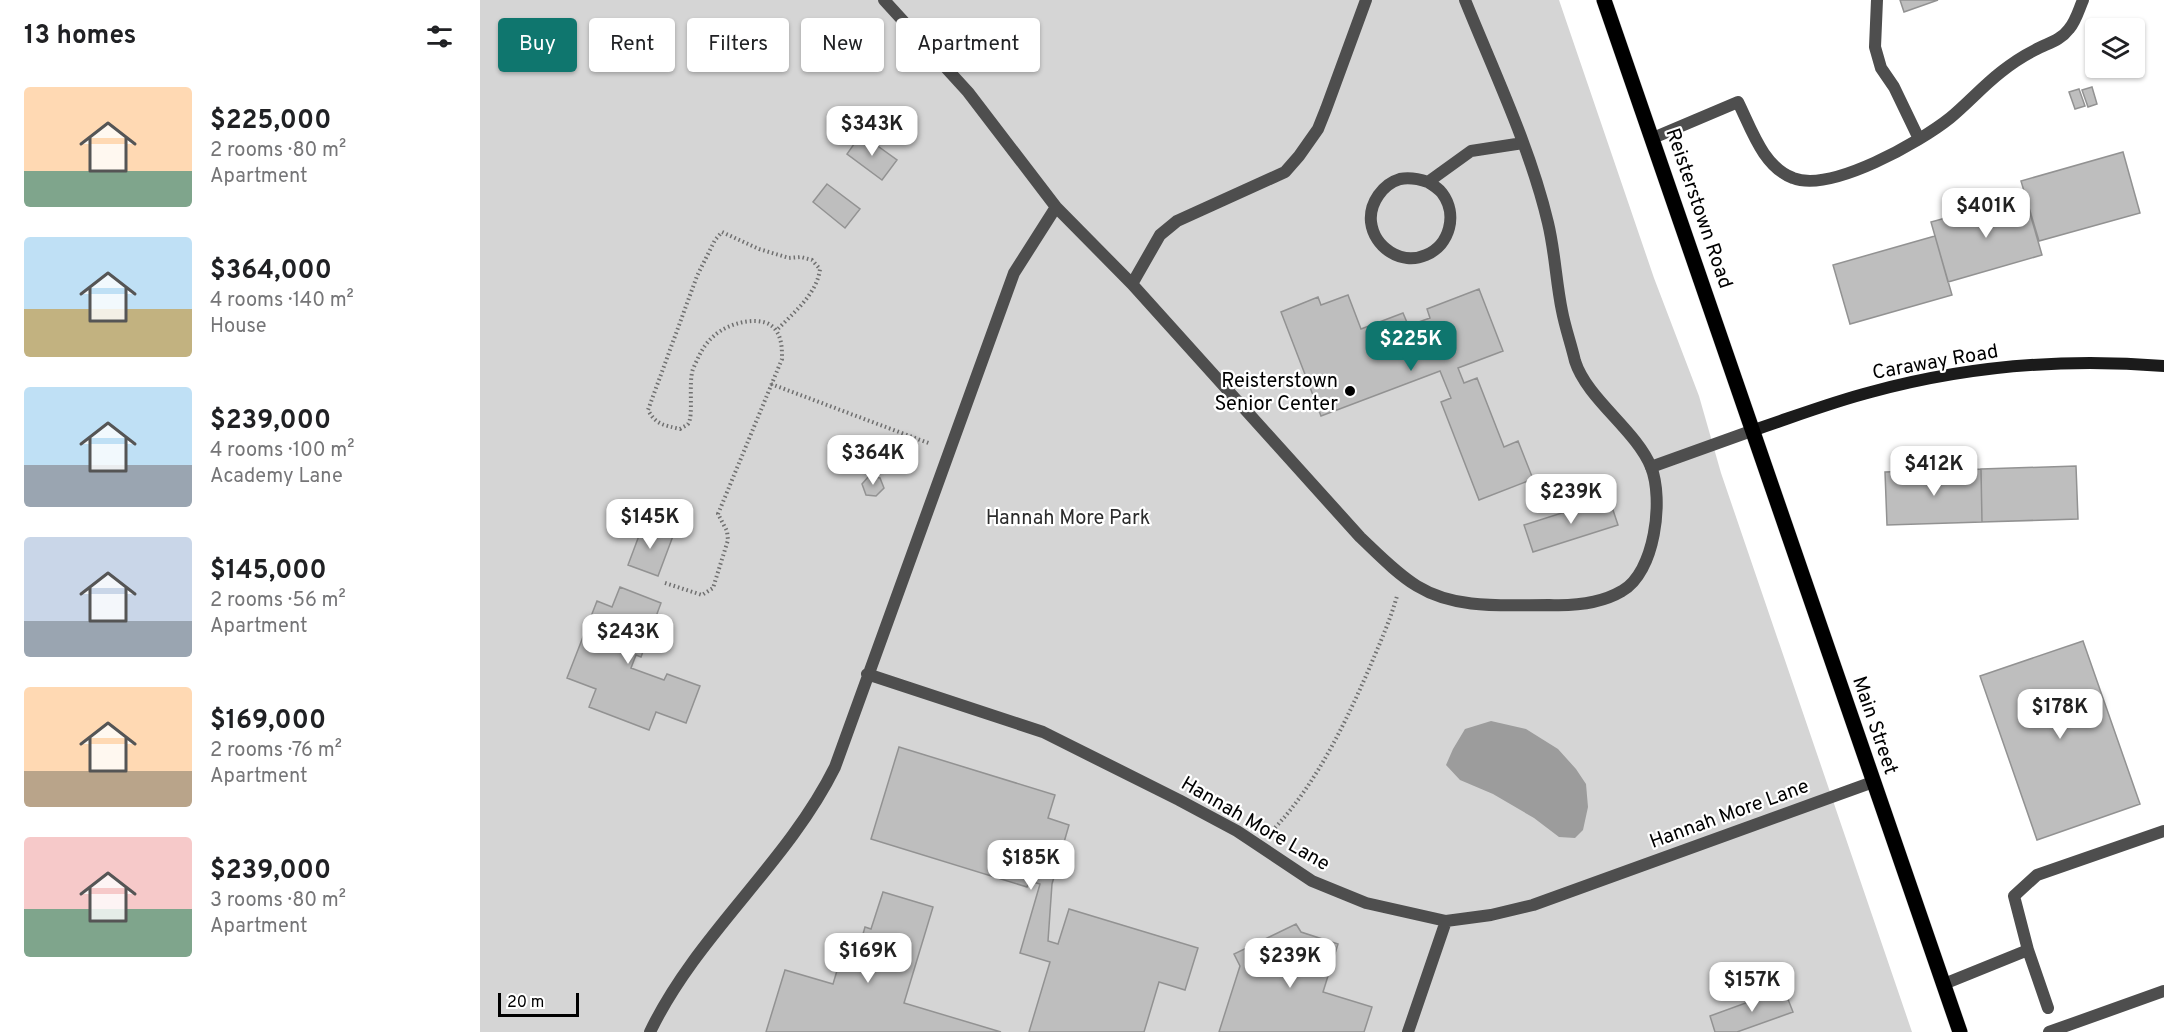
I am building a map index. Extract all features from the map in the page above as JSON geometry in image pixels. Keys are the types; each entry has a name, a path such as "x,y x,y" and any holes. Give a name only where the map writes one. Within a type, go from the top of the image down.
{"main road":[{"name":"Reisterstown Road","path":"1604,0 1754,430"},
{"name":"Main Street","path":"1754,430 1960,1032"}],"street":[{"path":"884,0 968,92 1056,207 1132,284 1360,537 1402,575 1417,586 1441,598 1473,604 1575,606 1623,591 1639,573 1651,548 1657,493 1651,467 1632,437 1593,390 1576,364 1562,313 1548,223 1523,143 1465,0"},
{"path":"1132,284 1160,235 1177,221 1285,172 1299,156 1318,129 1366,0"},
{"path":"1877,0 1875,47 1881,68 1894,87 1919,139"},
{"path":"1653,138 1738,102 1765,155 1777,169 1793,179 1810,181 1874,165 1950,118 2013,62 2058,40 2070,28 2083,0"},
{"path":"1428,182 1442,192 1449,205 1451,219 1448,234 1440,246 1426,255 1412,258 1398,256 1384,248 1374,234 1371,220 1372,207 1378,196 1388,186 1401,179 1428,182 1471,151 1523,143"},
{"path":"650,1032 682,978 720,923 778,854 821,795 835,767 1014,273 1056,207"},
{"name":"Caraway Road","path":"1754,430 1870,392 1965,371 2078,363 2164,366"},
{"path":"1651,467 1754,430"},
{"name":"Hannah More Lane","path":"867,674 1043,732 1237,831 1312,881 1366,903 1446,921 1491,915 1533,905 1873,782"},
{"path":"2048,1008 2028,950 2014,896 2037,874 2164,831"},
{"path":"1408,1032 1446,921"},
{"path":"1944,984 2028,950"},
{"path":"2049,1032 2164,991"}],"path":[{"path":"665,584 702,596 712,588 728,540 727,531 718,514 782,359 782,346 777,330 757,321 737,324 716,333 702,349 691,375 689,399 691,416 688,424 680,429 653,420 648,410 697,276 715,240 722,232 759,249 789,258 801,257 812,260 820,269 819,279 804,303 777,330"},
{"path":"771,384 949,451"},
{"path":"1258,846 1293,808 1333,742 1360,689 1391,617 1402,575"}],"green space":[{"name":"Hannah More Park","path":"480,0 1559,0 1654,278 1699,396 1721,473 1912,1032 480,1032"}],"shaded area":[{"path":"1491,721 1526,729 1558,749 1576,769 1586,784 1588,807 1583,830 1575,838 1559,837 1534,818 1493,794 1460,780 1446,765 1465,729"}],"building":[{"path":"1900,0 1938,0 1904,12"},
{"path":"2092,87 2097,104 2088,107 2082,90"},
{"path":"2079,89 2085,106 2075,109 2069,92"},
{"path":"861,134 897,160 882,180 847,154"},
{"path":"2123,152 2140,213 2039,241 2021,181"},
{"path":"827,184 860,209 845,228 813,202"},
{"path":"2025,196 2042,255 1948,282 1931,222"},
{"path":"1935,236 1952,295 1850,324 1833,265"},
{"name":"Reisterstown Senior Center","path":"1479,289 1503,351 1458,368 1464,383 1477,378 1504,447 1518,441 1533,479 1479,500 1441,402 1451,398 1440,371 1321,416 1281,312 1318,297 1321,305 1348,295 1361,329 1403,313 1414,339 1421,336 1416,323 1430,318 1427,309"},
{"path":"2076,466 2078,519 1982,522 1981,469"},
{"path":"1981,469 1982,522 1887,525 1885,472"},
{"path":"869,476 880,478 884,488 876,496 866,495 862,484"},
{"path":"1609,498 1618,525 1533,552 1524,525"},
{"path":"643,525 673,536 658,576 628,565"},
{"path":"620,587 661,603 641,657 636,655 631,668 664,680 667,674 700,686 686,723 656,712 649,730 589,707 596,689 567,678 597,601 612,607"},
{"path":"2083,641 2140,804 2037,840 1980,676"},
{"path":"899,747 1055,795 1048,818 1069,825 1052,884 1048,941 1058,944 1069,909 1198,948 1185,990 1159,982 1144,1032 1029,1032 1050,962 1020,953 1040,884 1029,881 1027,887 871,839"},
{"path":"883,892 933,907 904,1003 1001,1032 766,1032 785,970 833,984 842,954 868,962 871,951 859,948 865,927 871,929"},
{"path":"1296,924 1301,932 1338,944 1323,992 1372,1007 1364,1032 1219,1032 1240,966 1234,954"},
{"path":"1784,989 1793,1012 1737,1032 1715,1032 1710,1016"}],"place":[{"name":"Reisterstown Senior Center","path":"1350,391"}]}
